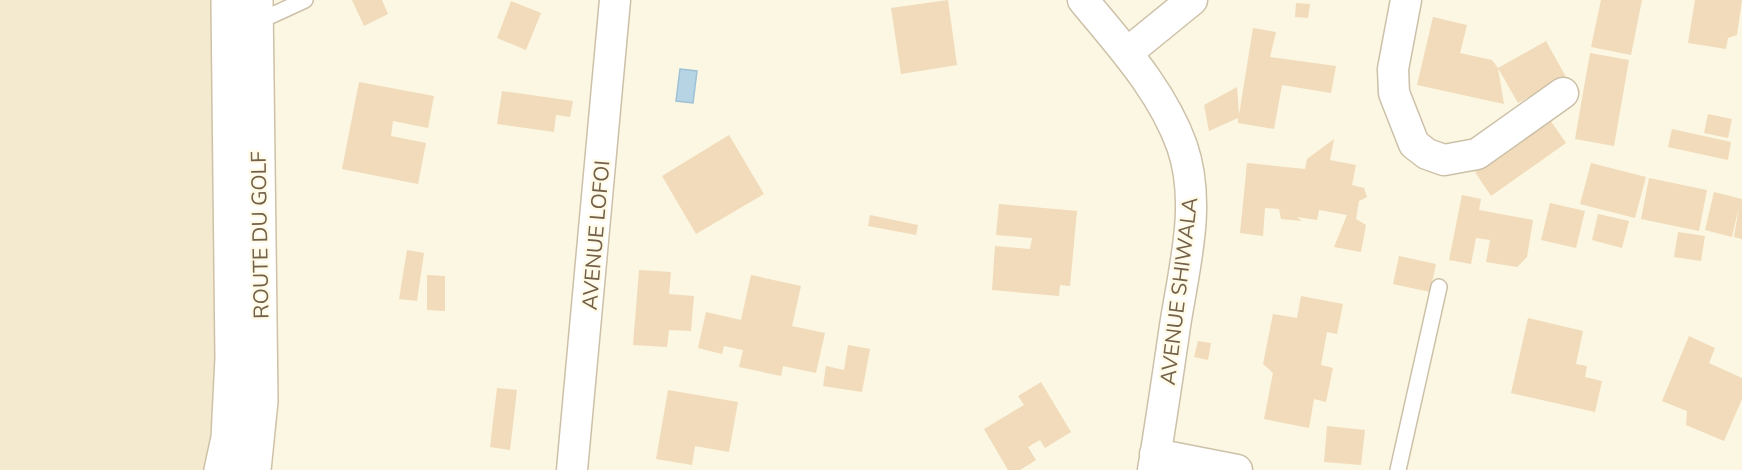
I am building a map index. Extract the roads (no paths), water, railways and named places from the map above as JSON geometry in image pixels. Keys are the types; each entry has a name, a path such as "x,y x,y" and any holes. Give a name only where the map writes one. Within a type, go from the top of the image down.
{"main road":[{"path":"222,470 228,438 232,358 228,0"},
{"name":"ROUTE DU GOLF","path":"254,470 261,401 257,9"}],"street":[{"name":"AVENUE LOFOI","path":"572,470 615,0"},
{"name":"AVENUE SHIWALA","path":"1083,0 1127,54 1165,107 1182,147 1192,188 1190,231 1154,462"},
{"path":"1127,54 1192,0"},
{"path":"1406,0 1393,69 1394,93 1414,144 1426,154 1444,160 1477,154 1563,93"},
{"path":"1154,462 1237,470"}],"lane":[{"path":"257,9 266,18 305,0"},
{"path":"1398,470 1439,287"}],"water":[{"path":"680,69 697,71 693,103 676,101"}]}
